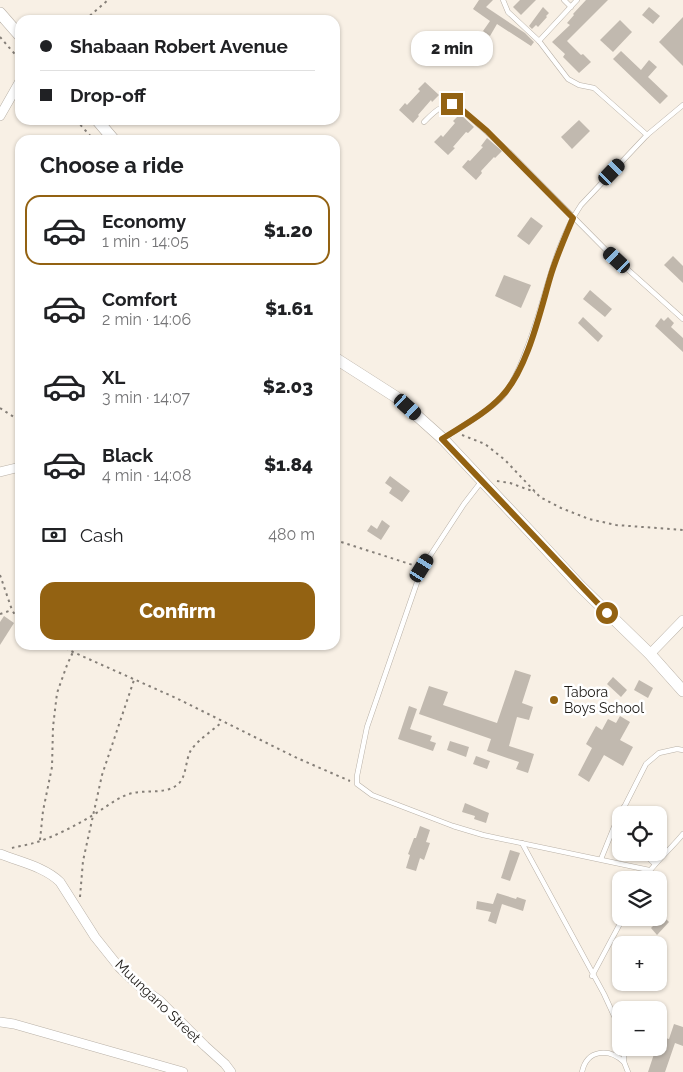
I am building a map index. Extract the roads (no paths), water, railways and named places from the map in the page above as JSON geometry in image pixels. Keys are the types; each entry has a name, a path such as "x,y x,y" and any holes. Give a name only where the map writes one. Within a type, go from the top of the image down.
{"street":[{"path":"0,13 15,30"},
{"path":"0,116 15,90"},
{"path":"100,125 110,135"},
{"path":"340,361 401,402 442,439 507,506 580,586 650,654 683,691"},
{"path":"0,472 15,468"},
{"path":"650,654 683,620"},
{"name":"Muungano Street","path":"3,852 50,873 60,882 95,937 119,967 139,986 159,1000 231,1072"},
{"path":"0,1022 14,1024 183,1072"}],"lane":[{"path":"502,0 513,17 539,41 556,66 568,79 579,85 594,88 646,135"},
{"path":"564,0 571,7"},
{"path":"539,41 578,0"},
{"path":"424,122 446,105 452,104 460,108 509,152 620,263 683,319"},
{"path":"442,439 491,406 502,396 515,378 573,218 596,188 646,135 683,104"},
{"path":"482,481 422,568 370,720 358,771 357,784 372,795 453,826 483,835 649,870 683,834"},
{"path":"625,806 646,764 659,753 677,749 683,750"},
{"path":"601,859 612,834"},
{"path":"522,843 612,1011"},
{"path":"652,861 655,864"},
{"path":"592,976 619,926"},
{"path":"582,1072 587,1060 596,1054 606,1052 616,1055 624,1062"},
{"path":"624,1056 628,1072"}],"place":[{"name":"Tabora Boys School","path":"554,700"}]}
